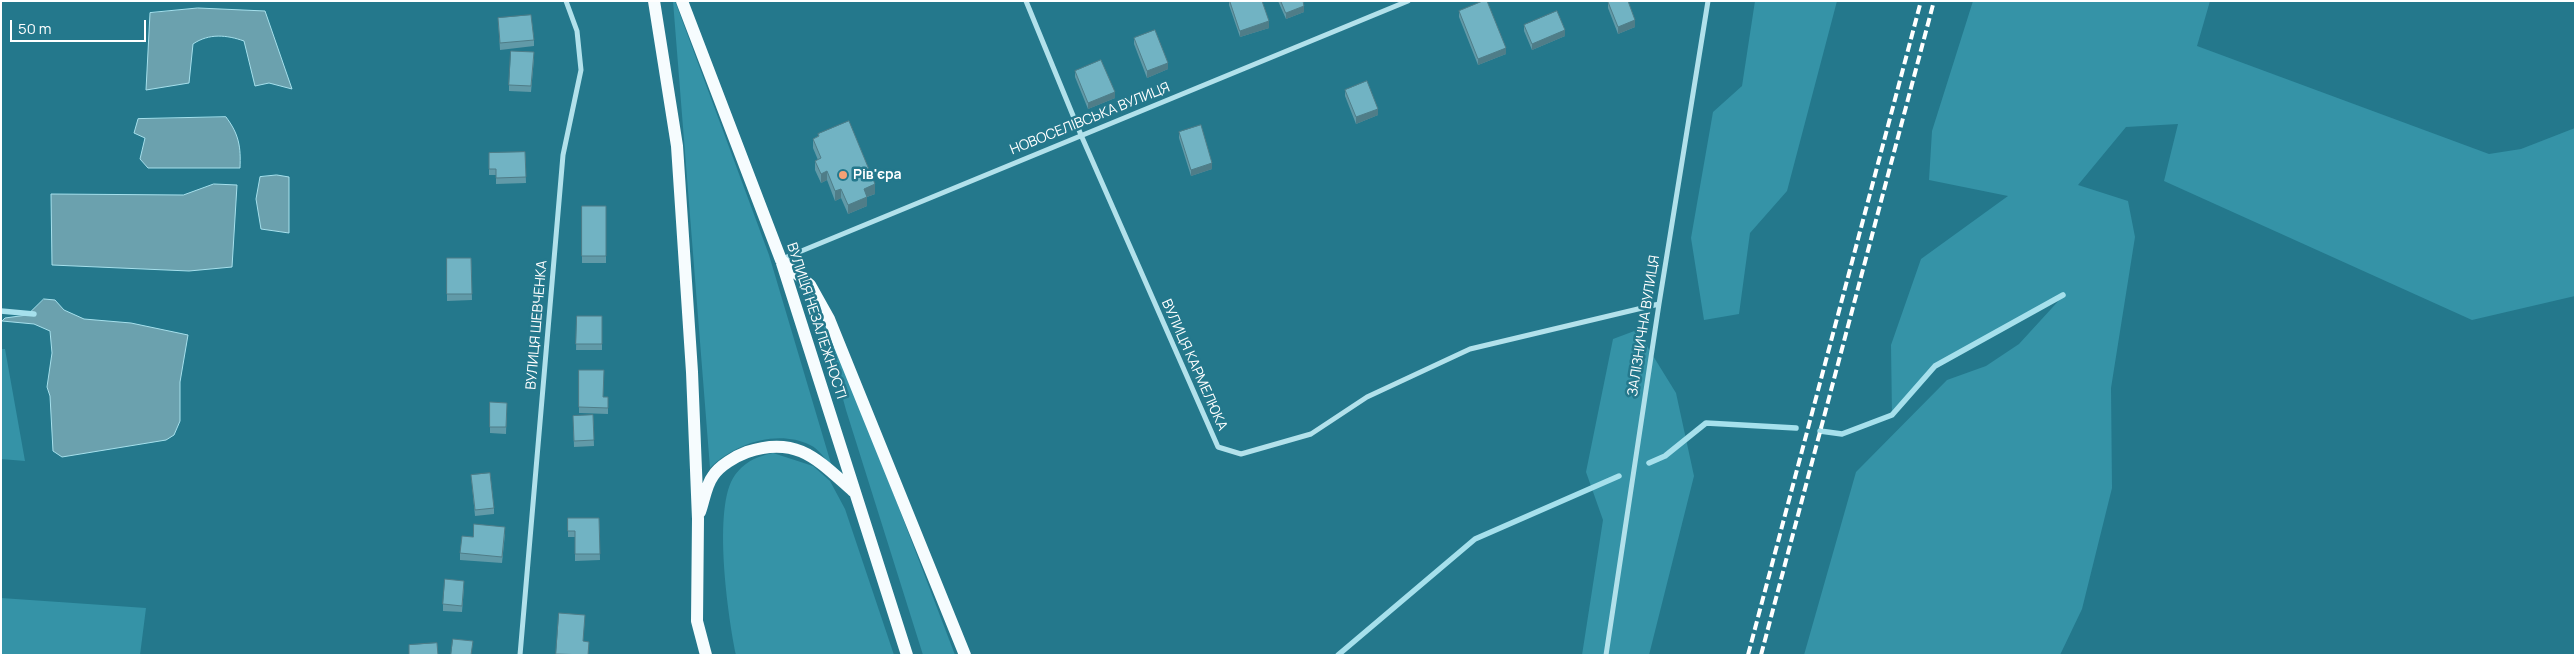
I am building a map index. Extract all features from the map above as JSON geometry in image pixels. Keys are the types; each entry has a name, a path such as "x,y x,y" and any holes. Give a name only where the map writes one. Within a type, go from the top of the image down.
{"main road":[{"path":"654,1 677,146 692,372 698,519 697,621 706,655"},
{"name":"ВУЛИЦЯ НЕЗАЛЕЖНОСТІ","path":"682,1 781,260 907,655"},
{"path":"781,260 810,285 829,319 965,655"},
{"path":"698,519 713,476 729,461 743,453 769,446 783,445 802,450 819,461 854,492"}],"street":[{"name":"ВУЛИЦЯ ШЕВЧЕНКА","path":"520,655 563,155 581,70 577,31 566,1"},
{"name":"ВУЛИЦЯ КАРМЕЛЮКА","path":"1026,1 1081,135 1218,447 1241,454 1311,434 1367,397 1470,350 1659,304"},
{"name":"НОВОСЕЛІВСЬКА ВУЛИЦЯ","path":"781,260 1408,1"},
{"name":"ЗАЛІЗНИЧНА ВУЛИЦЯ","path":"1606,655 1659,304 1708,1"}],"shaded area":[{"path":"673,1 675,1 769,255 832,467 822,454 813,447 797,440 784,438 770,439 743,446 720,459 710,468"},
{"path":"1755,1 1837,1 1787,191 1750,233 1739,314 1704,320 1691,238 1713,112 1742,86"},
{"path":"1973,1 2210,1 2197,46 2489,154 2521,149 2575,128 2575,296 2472,320 2164,181 2178,124 2126,127 2078,185 2128,201 2135,237 2111,388 2112,488 2082,609 2060,655 1804,655 1856,472 1947,380 1986,366 2019,344 2062,297 1935,366 1892,415 1891,345 1921,259 2008,196 1929,180 1932,131"},
{"path":"198,8 265,11 292,89 269,83 255,86 244,41 218,36 205,38 193,44 189,83 146,90 150,13"},
{"path":"226,117 234,129 238,141 240,168 148,168 140,159 145,138 134,133 138,119"},
{"path":"277,175 289,177 289,233 261,229 256,199 260,177"},
{"path":"214,184 237,185 232,267 189,271 52,265 51,194 183,195"},
{"path":"44,299 55,300 64,310 84,319 131,323 188,335 180,382 180,421 174,435 166,440 62,457 53,451 50,396 47,387 52,353 50,331 34,324 2,321 5,318 27,315"},
{"path":"817,304 865,419 955,655 923,655 846,410"},
{"path":"1637,330 1676,393 1694,476 1649,655 1582,655 1603,520 1586,472 1613,339"},
{"path":"1,349 5,349 25,461 1,459"},
{"path":"773,453 813,466 830,481 845,509 894,655 736,655 726,590 723,536 724,511 728,490 735,475 747,463"},
{"path":"1,598 146,608 140,655 1,655"}],"building":[{"path":"1230,1 1262,1 1269,21 1240,31"},
{"path":"1281,1 1303,1 1304,6 1286,13"},
{"path":"1487,1 1506,48 1478,59 1459,11"},
{"path":"1628,1 1635,20 1618,27 1608,2"},
{"path":"1557,11 1565,30 1532,44 1524,25"},
{"path":"531,15 534,40 500,43 498,18"},
{"path":"1155,30 1168,63 1147,71 1134,38"},
{"path":"511,51 534,52 531,86 509,85"},
{"path":"1101,60 1115,92 1088,103 1075,71"},
{"path":"1367,81 1378,109 1356,117 1345,90"},
{"name":"Рів'єра","path":"849,121 875,184 864,189 867,197 848,205 841,189 835,191 827,171 821,174 815,161 821,158 813,139 819,136 818,134"},
{"path":"1201,125 1212,163 1191,170 1179,132"},
{"path":"525,152 526,177 496,178 496,169 489,169 489,153"},
{"path":"582,206 606,206 606,256 582,256"},
{"path":"447,258 471,258 472,294 447,294"},
{"path":"577,316 602,316 602,344 576,344"},
{"path":"579,370 604,370 603,397 608,397 608,408 579,407"},
{"path":"490,402 507,403 506,427 490,427"},
{"path":"593,415 594,440 574,441 573,416"},
{"path":"490,473 494,508 475,510 471,475"},
{"path":"568,518 599,518 600,554 575,554 575,531 568,531"},
{"path":"474,524 505,527 502,557 460,553 462,536 473,537"},
{"path":"445,579 464,581 462,606 443,604"},
{"path":"559,613 585,615 583,641 589,642 588,655 556,654"},
{"path":"453,639 473,641 471,655 451,655"},
{"path":"437,643 438,655 409,655 409,645"}],"waterway":[{"path":"1820,431 1842,434 1892,415 1935,366 2063,295"},
{"path":"1,311 34,314"},
{"path":"1649,463 1665,456 1706,423 1796,428"},
{"path":"1338,655 1475,539 1619,476"}],"railway":[{"path":"1748,655 1921,1"},
{"path":"1761,655 1934,1"}],"place":[{"name":"Рів'єра","path":"843,175"}]}
